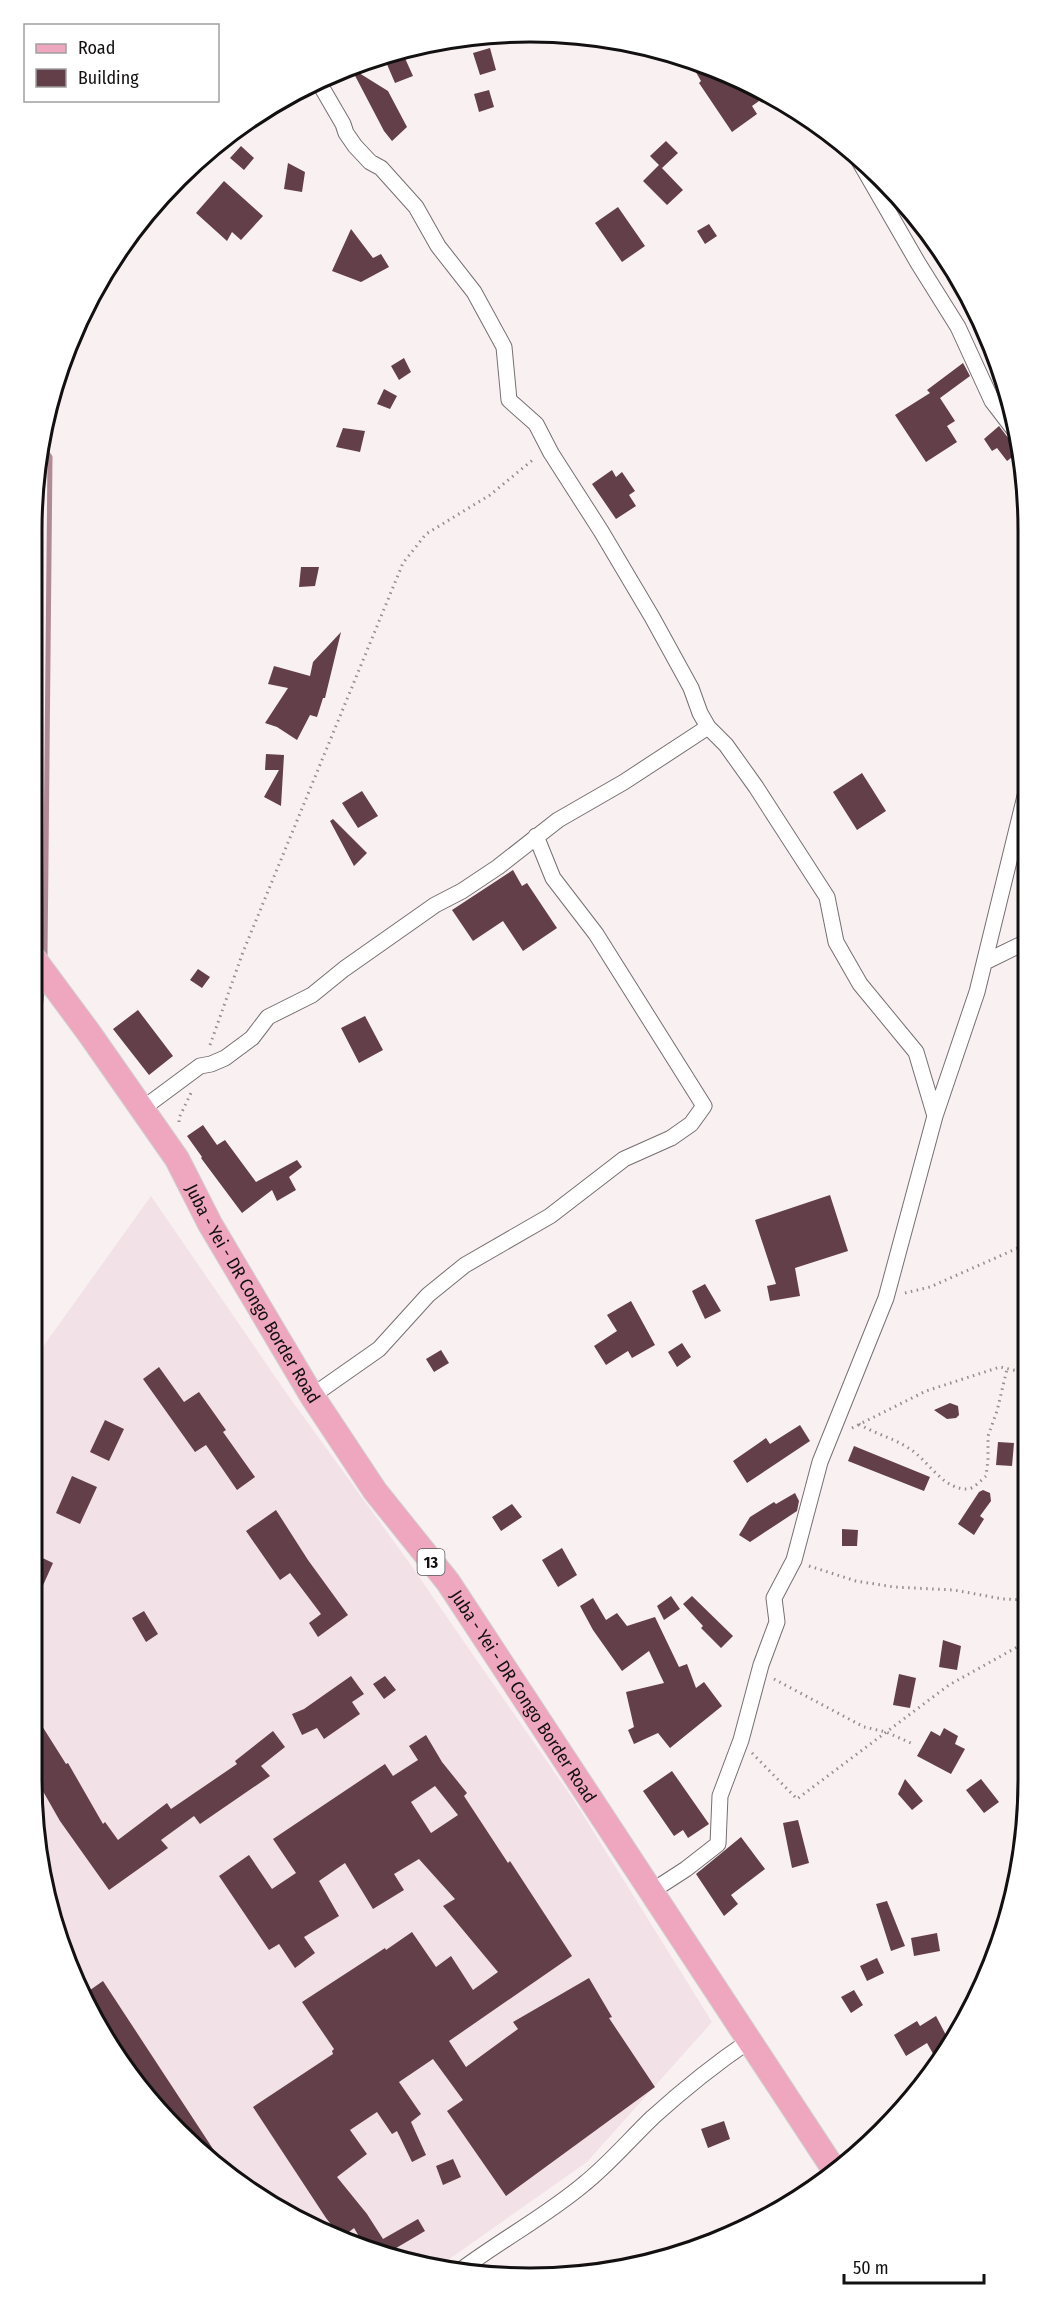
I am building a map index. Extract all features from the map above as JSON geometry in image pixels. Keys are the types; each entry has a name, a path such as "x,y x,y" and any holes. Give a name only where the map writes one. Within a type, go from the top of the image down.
{"main road":[{"name":"Juba - Yei - DR Congo Border Road","path":"42,970 177,1159 210,1224 312,1396 375,1491 447,1582 830,2165"}],"street":[{"path":"322,88 350,139 366,158 381,168 400,192 416,207 438,246 474,292 504,347 509,400 536,424 550,453 601,531 652,617 691,688 708,727 726,745 756,787 827,897 836,942 860,984 916,1052 935,1116"},
{"path":"871,182 958,327 992,401 1004,417"},
{"path":"142,1109 200,1066 211,1065 225,1058 252,1038 268,1017 312,994 435,905 462,891 498,867 558,820 624,782 708,727"},
{"path":"652,1891 686,1869 718,1844 720,1796 741,1740 777,1622 774,1598 794,1560 806,1510 829,1439 886,1298 935,1116 977,992 1018,824"},
{"path":"312,1396 379,1349 428,1295 465,1265 550,1216 624,1159 671,1138 691,1124 704,1106 596,934 553,878 536,836"},
{"path":"984,962 1018,946"},
{"path":"468,2264 560,2204 705,2072 749,2041"}],"path":[{"path":"177,1159 179,1118 189,1101 243,952 403,563 426,534 490,495 534,458 550,453"},
{"path":"886,1298 930,1287 1018,1248"},
{"path":"829,1439 926,1390 1000,1367 1018,1371"},
{"path":"859,1424 873,1434 909,1448 945,1482 967,1489 971,1488 986,1476 988,1436 997,1412 1007,1369"},
{"path":"794,1560 856,1581 894,1587 954,1590 1018,1600"},
{"path":"741,1740 797,1799 949,1685 1018,1647"},
{"path":"761,1669 782,1684 864,1727 886,1732 913,1744"}],"shaded area":[{"path":"151,1196 287,1394 408,1561 575,1802 712,2022 587,2162 447,2261 404,2251 343,2231 286,2203 233,2167 185,2125 143,2077 107,2024 79,1967 51,1875 43,1812 42,1348"}],"building":[{"path":"490,48 496,70 480,75 473,53"},
{"path":"405,59 413,76 395,83 387,64"},
{"path":"695,71 757,98 759,101 752,106 757,114 732,132 699,83 701,81"},
{"path":"359,73 388,91 407,127 392,141 384,131 355,75"},
{"path":"489,90 494,107 479,112 474,94"},
{"path":"666,141 678,153 662,168 650,156"},
{"path":"241,146 254,158 244,170 230,158"},
{"path":"288,163 305,172 302,192 284,189"},
{"path":"659,165 683,190 667,205 643,181"},
{"path":"224,181 263,216 241,240 232,232 227,241 196,213"},
{"path":"618,207 645,246 622,262 595,223"},
{"path":"709,224 717,236 705,244 697,231"},
{"path":"351,229 373,258 381,254 389,267 361,282 332,271"},
{"path":"404,358 411,372 399,380 391,366"},
{"path":"963,363 970,376 940,398 955,421 947,426 957,442 926,462 895,415 930,393 927,390"},
{"path":"384,389 397,396 390,409 377,404"},
{"path":"999,426 1010,440 1013,457 1007,461 997,448 992,451 984,439"},
{"path":"343,428 365,431 360,452 336,447"},
{"path":"612,470 616,477 622,472 635,491 629,495 636,506 616,519 592,484"},
{"path":"301,567 319,567 315,586 299,587"},
{"path":"341,632 325,698 323,698 317,717 310,715 297,740 277,727 265,723 288,688 268,684 274,666 310,676 313,662"},
{"path":"266,754 284,755 281,806 264,797 279,770 265,770"},
{"path":"862,773 886,811 857,830 833,792"},
{"path":"362,791 378,816 358,828 342,803"},
{"path":"333,819 367,853 354,866 330,821"},
{"path":"513,870 522,886 527,883 557,928 523,951 503,921 473,941 452,910"},
{"path":"198,969 210,977 202,988 190,980"},
{"path":"138,1010 173,1056 149,1075 113,1029"},
{"path":"365,1016 383,1050 359,1063 341,1028"},
{"path":"203,1125 217,1145 225,1140 256,1182 297,1160 302,1167 289,1177 296,1190 277,1201 272,1190 242,1213 187,1136"},
{"path":"830,1195 848,1251 795,1268 800,1296 770,1301 767,1286 776,1284 755,1220"},
{"path":"705,1284 721,1311 705,1319 692,1291"},
{"path":"631,1301 655,1345 632,1358 628,1351 606,1365 594,1346 617,1331 607,1315"},
{"path":"682,1343 691,1357 677,1367 668,1352"},
{"path":"441,1350 449,1363 434,1372 426,1359"},
{"path":"159,1367 184,1402 199,1392 226,1430 223,1432 255,1477 237,1490 206,1445 195,1452 143,1379"},
{"path":"950,1403 958,1406 959,1415 956,1418 947,1419 934,1410"},
{"path":"105,1420 124,1429 109,1461 90,1452"},
{"path":"800,1425 810,1441 747,1483 733,1461 766,1438 770,1444"},
{"path":"998,1442 1014,1443 1012,1466 996,1465"},
{"path":"854,1446 930,1477 924,1491 848,1461"},
{"path":"72,1476 97,1487 80,1524 56,1513"},
{"path":"983,1490 990,1493 991,1501 980,1516 984,1519 974,1535 958,1524 979,1492"},
{"path":"795,1493 799,1501 797,1511 750,1542 739,1535 750,1517 774,1502 776,1504"},
{"path":"512,1504 522,1517 501,1531 492,1517"},
{"path":"276,1510 308,1560 348,1615 318,1637 309,1623 321,1614 290,1573 280,1580 246,1531"},
{"path":"842,1529 858,1530 857,1546 842,1546"},
{"path":"562,1548 577,1575 558,1587 542,1560"},
{"path":"42,1558 53,1563 42,1588"},
{"path":"671,1596 680,1609 664,1620 657,1606"},
{"path":"692,1596 733,1636 721,1648 701,1628 703,1626 683,1604"},
{"path":"593,1598 606,1620 617,1613 627,1626 655,1617 679,1667 687,1664 696,1688 704,1682 722,1706 670,1748 658,1733 634,1744 628,1730 634,1727 626,1692 664,1683 649,1651 622,1671 593,1630 580,1606"},
{"path":"144,1611 158,1634 146,1642 132,1618"},
{"path":"943,1640 961,1646 957,1670 939,1667"},
{"path":"899,1674 916,1678 910,1708 893,1705"},
{"path":"351,1676 364,1694 352,1702 360,1714 324,1739 317,1728 302,1735 292,1714 304,1709"},
{"path":"385,1676 396,1690 384,1699 373,1684"},
{"path":"42,1726 66,1764 68,1763 103,1824 105,1822 118,1840 167,1803 171,1809 237,1764 235,1761 273,1731 285,1747 261,1766 270,1776 200,1824 194,1816 161,1840 168,1848 109,1890 60,1821 42,1790"},
{"path":"944,1728 958,1736 955,1744 965,1749 951,1774 917,1756 931,1731 940,1736"},
{"path":"426,1735 442,1762 467,1793 464,1796 572,1956 449,2041 466,2067 518,2029 513,2022 589,1978 612,2017 609,2018 655,2087 506,2196 447,2111 463,2100 433,2059 399,2082 421,2114 411,2122 426,2155 412,2162 397,2131 392,2134 377,2112 350,2130 367,2154 337,2177 367,2214 383,2239 418,2219 425,2231 395,2248 359,2237 354,2228 348,2233 333,2226 253,2107 333,2054 334,2049 302,2002 412,1932 436,1967 451,1956 473,1990 498,1972 443,1906 455,1899 419,1859 394,1874 404,1890 373,1909 345,1863 319,1881 339,1916 304,1937 315,1953 295,1968 279,1944 269,1950 219,1876 249,1855 272,1889 296,1873 273,1839 385,1764 393,1776 418,1760 409,1746","holes":["435,1786 458,1815 431,1833 411,1802"]},
{"path":"672,1771 709,1824 688,1838 683,1830 674,1836 643,1791"},
{"path":"905,1779 923,1801 912,1810 898,1794"},
{"path":"981,1779 999,1802 984,1813 966,1790"},
{"path":"798,1820 809,1863 792,1868 783,1823"},
{"path":"741,1837 765,1869 731,1895 738,1904 724,1916 696,1874"},
{"path":"887,1901 905,1946 891,1951 876,1904"},
{"path":"937,1933 940,1951 914,1956 911,1938"},
{"path":"877,1958 884,1973 867,1981 860,1966"},
{"path":"103,1981 216,2153 163,2102 143,2077 107,2024 90,1990"},
{"path":"854,1990 863,2005 851,2013 841,1997"},
{"path":"936,2016 946,2035 933,2054 927,2043 906,2056 894,2035 917,2021 920,2026"},
{"path":"724,2121 730,2139 708,2148 701,2129"},
{"path":"453,2159 461,2177 443,2185 436,2166"}],"waterway":[{"path":"45,958 50,457 48,454"},
{"path":"42,993 43,985"}]}
